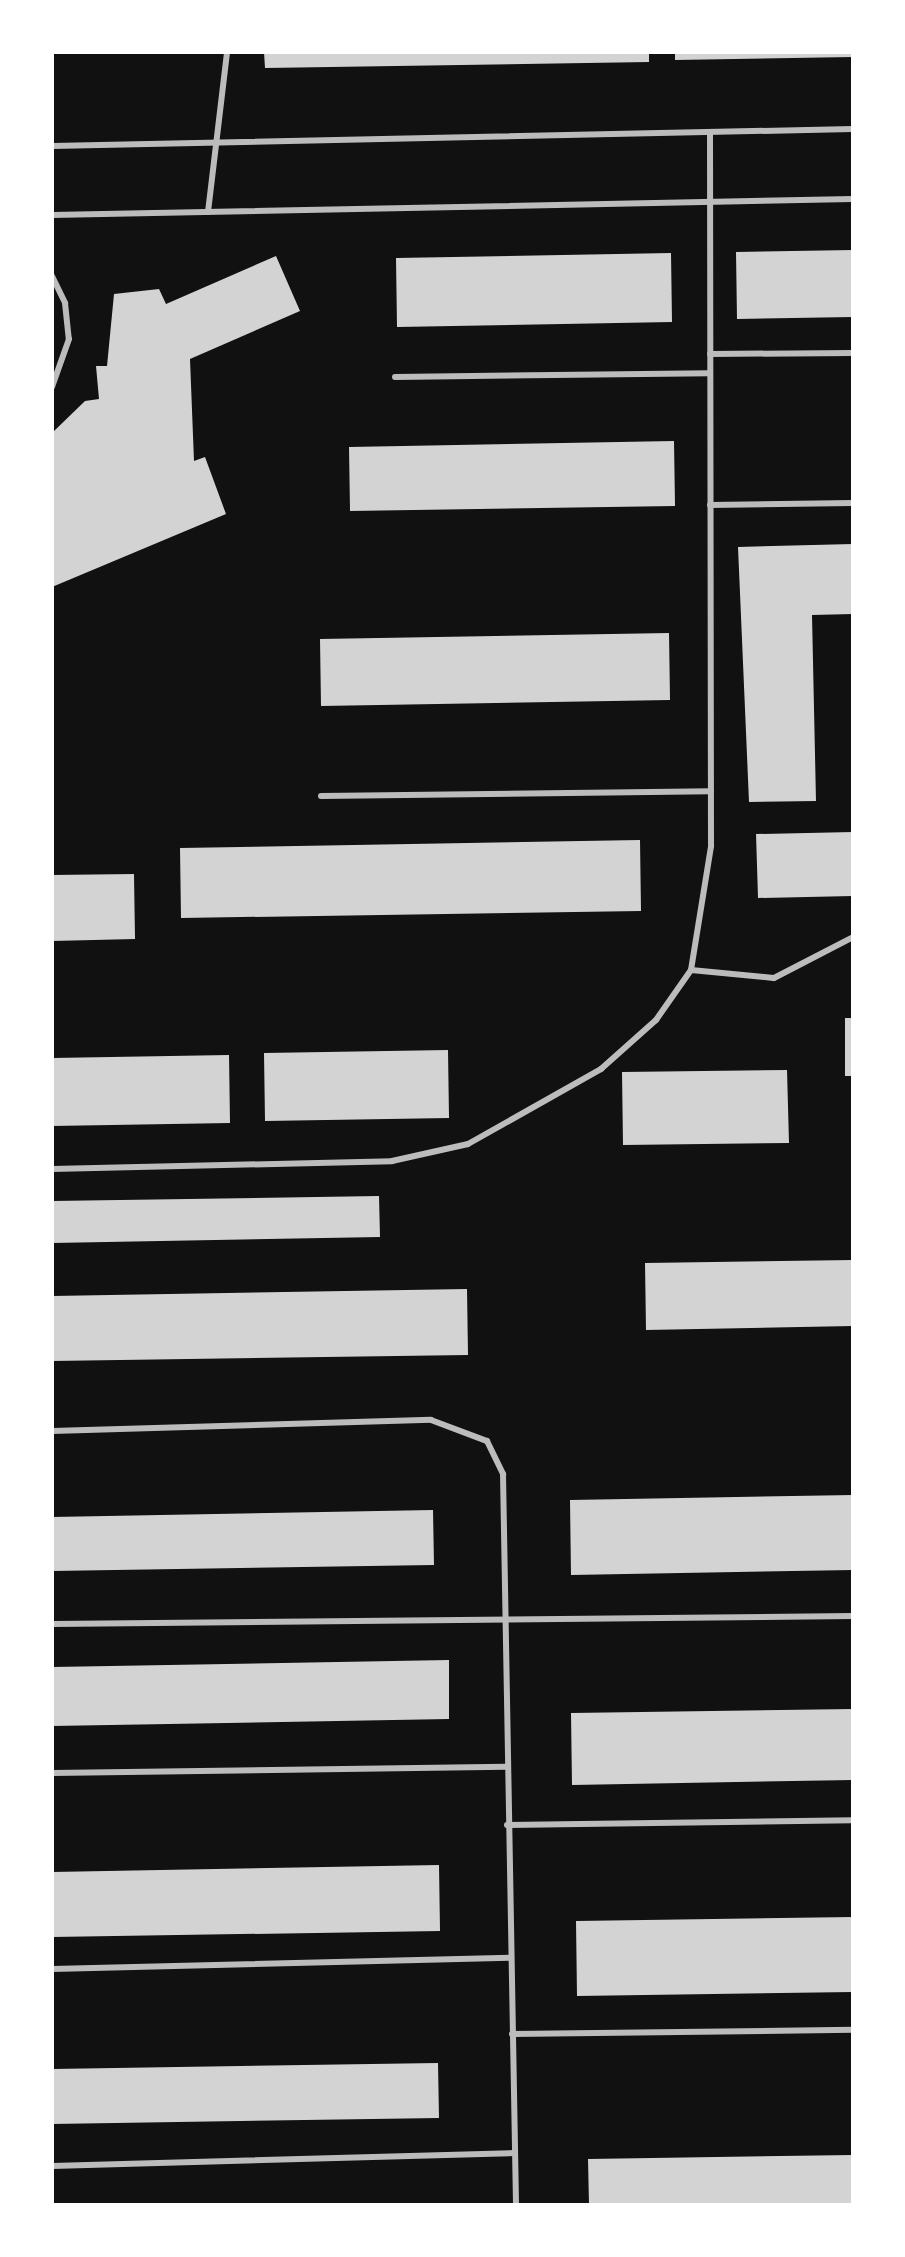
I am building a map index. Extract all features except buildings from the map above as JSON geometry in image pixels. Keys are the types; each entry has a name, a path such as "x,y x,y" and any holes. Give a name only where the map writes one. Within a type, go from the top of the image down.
{"lane":[{"path":"208,212 219,143 227,52"},
{"path":"52,146 853,129"},
{"path":"52,1169 392,1161 468,1144 601,1069 656,1020 691,970 703,922 711,791 710,132"},
{"path":"52,215 853,199"},
{"path":"52,276 65,303 69,339 52,387"},
{"path":"710,354 853,353"},
{"path":"395,377 710,373"},
{"path":"710,505 853,503"},
{"path":"321,796 711,791"},
{"path":"691,970 774,978 853,937"},
{"path":"52,1431 431,1420 487,1441 503,1474 502,1618 516,2205"},
{"path":"52,1624 853,1616"},
{"path":"52,1773 506,1767"},
{"path":"507,1825 853,1820"},
{"path":"52,1969 510,1958"},
{"path":"512,2034 853,2030"},
{"path":"52,2166 515,2153"}]}
